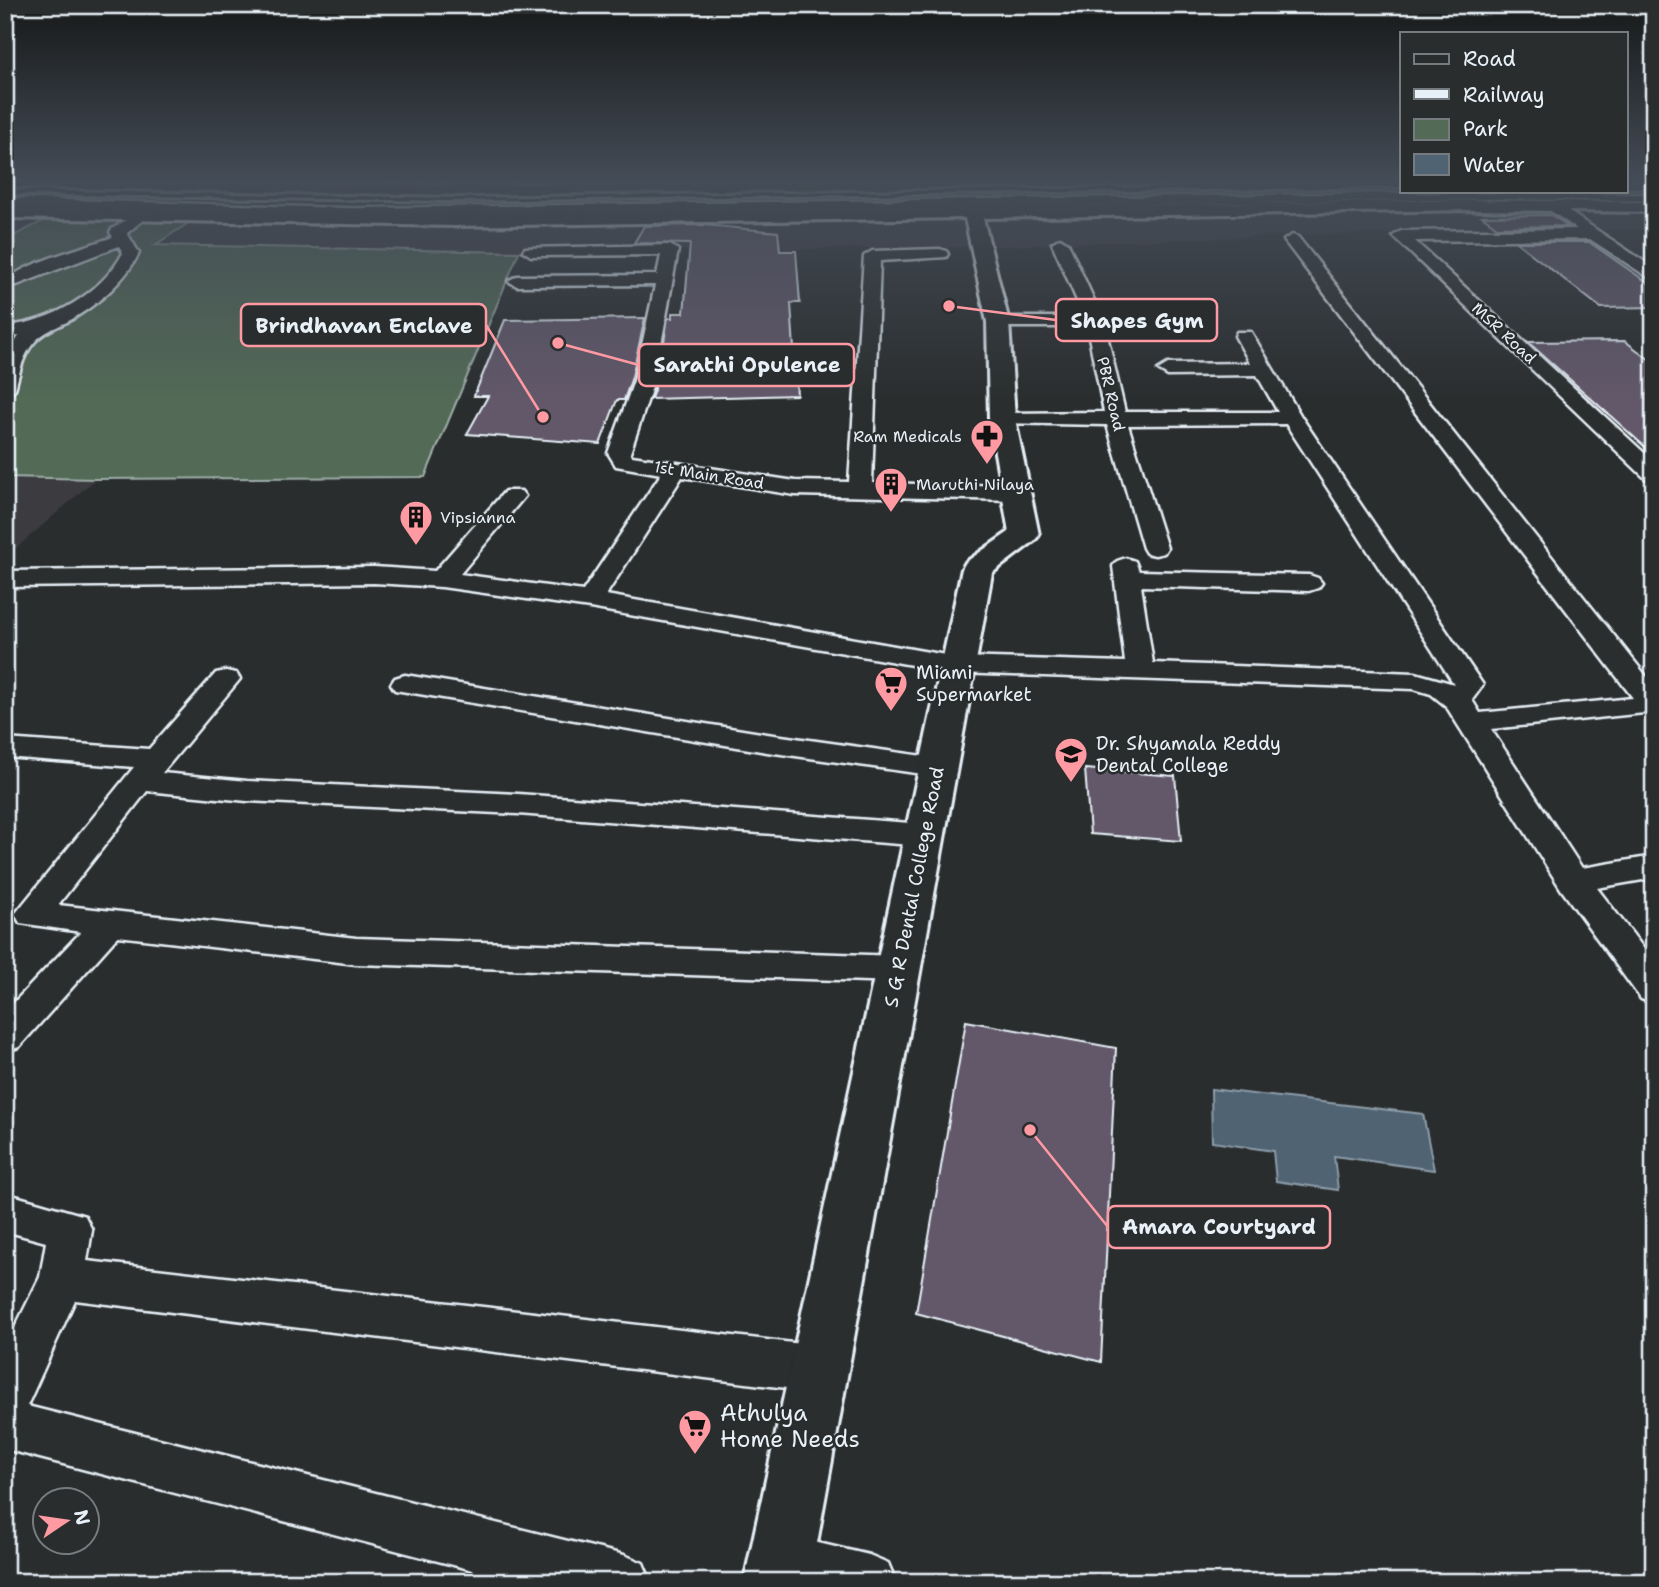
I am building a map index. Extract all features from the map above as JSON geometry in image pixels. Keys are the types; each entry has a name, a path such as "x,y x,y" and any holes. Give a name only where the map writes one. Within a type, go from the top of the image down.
{"main road":[{"name":"S G R Dental College Road","path":"778,1572 977,569 1024,535 1002,419 998,322 982,253"}],"street":[{"path":"17,280 33,271 84,253"},
{"path":"5,332 38,328 61,319 82,306 124,267 131,253"},
{"name":"1st Main Road","path":"669,253 645,378 619,453 624,461 674,471 796,488 1014,493"},
{"name":"PBR Road","path":"1064,253 1095,322 1116,419 1155,548"},
{"path":"1302,253 1648,698 1644,706 1465,711"},
{"name":"MSR Road","path":"1419,253 1654,474"},
{"path":"1620,253 1654,276"},
{"path":"860,490 872,256 940,254"},
{"path":"517,281 665,280"},
{"path":"998,322 1095,322"},
{"path":"5,389 8,364 23,342 38,328"},
{"path":"1244,336 1292,418 1469,685 1465,711"},
{"path":"1168,370 1263,369"},
{"path":"1002,419 1292,418"},
{"path":"590,600 674,471"},
{"path":"442,579 513,496"},
{"path":"1140,671 1127,572 1309,583"},
{"path":"5,579 374,575 442,579 590,600 957,664 1415,681 1441,688 1465,711 1573,881 1654,989"},
{"path":"226,680 148,769 32,914 108,925 356,951 899,969"},
{"path":"405,684 767,743 937,767"},
{"path":"5,748 148,769 247,791 518,804 924,835"},
{"path":"1573,881 1654,867"},
{"path":"5,1037 108,925"},
{"path":"5,1212 70,1230 62,1278 5,1401"},
{"path":"62,1278 818,1369"},
{"path":"5,1425 624,1582"},
{"path":"778,1572 869,1582"}],"shaded area":[{"path":"5,477 96,479 5,558"}],"green space":[{"path":"5,253 519,253 425,477 5,477"}],"water":[{"path":"1211,1089 1423,1114 1434,1170 1334,1156 1338,1190 1276,1181 1273,1151 1212,1142"}],"building":[{"path":"689,253 796,253 800,303 791,303 797,395 651,399 658,378 668,318 672,318 672,313 684,313"},
{"path":"1530,253 1605,253 1654,287 1654,307 1601,308"},
{"path":"645,318 624,400 617,400 600,444 467,434 488,396 474,396 505,320"},
{"path":"1625,341 1654,363 1654,455 1528,342"},
{"path":"1085,769 1175,776 1181,841 1090,834"},
{"path":"966,1021 1116,1048 1101,1362 916,1313"}],"place":[{"name":"Shapes Gym","path":"949,306"},
{"name":"Sarathi Opulence","path":"558,343"},
{"name":"Brindhavan Enclave","path":"543,417"},
{"name":"Ram Medicals","path":"987,466"},
{"name":"Maruthi Nilaya","path":"891,514"},
{"name":"Vipsianna","path":"416,547"},
{"name":"Miami Supermarket","path":"891,713"},
{"name":"Dr. Shyamala Reddy Dental College","path":"1071,784"},
{"name":"Amara Courtyard","path":"1030,1130"},
{"name":"Athulya Home Needs","path":"695,1456"}]}
